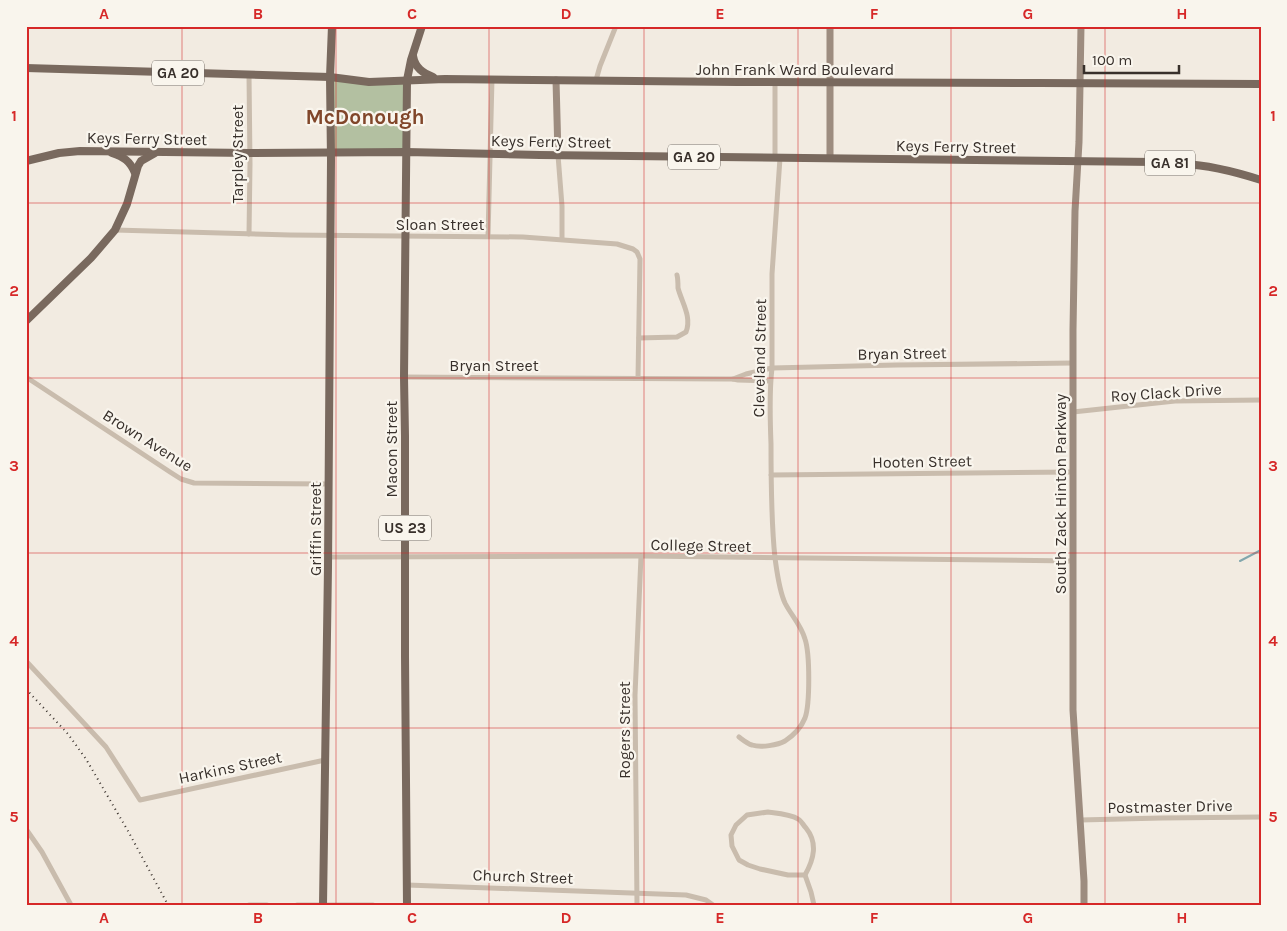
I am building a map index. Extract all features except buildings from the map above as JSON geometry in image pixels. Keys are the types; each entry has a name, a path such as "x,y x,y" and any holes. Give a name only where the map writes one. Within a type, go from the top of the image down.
{"main road":[{"name":"Griffin Street","path":"323,905 329,484 330,77 332,26"},
{"name":"Macon Street","path":"407,905 404,377 407,80 422,26"},
{"path":"830,26 830,158"},
{"name":"South Zack Hinton Parkway","path":"1081,26 1075,211 1073,363 1073,710 1084,905"},
{"path":"413,54 414,62 424,74 438,79"},
{"name":"GA 20","path":"26,68 330,77"},
{"name":"John Frank Ward Boulevard","path":"330,77 369,82 492,79 775,83 1261,84"},
{"path":"556,80 558,155"},
{"name":"Keys Ferry Street","path":"26,161 71,151 105,151 331,154 406,152 1077,161"},
{"path":"105,151 127,160 135,173"},
{"path":"26,321 91,258 115,230 129,198 135,173 141,161 159,152"},
{"name":"GA 81","path":"1077,161 1184,164 1228,171 1261,180"}],"street":[{"path":"596,80 616,26"},
{"name":"Tarpley Street","path":"249,75 249,234"},
{"path":"488,236 492,79"},
{"name":"Cleveland Street","path":"739,737 752,746 779,744 790,738 802,726 808,707 806,641 799,625 785,603 775,558 771,476 770,381 772,368 772,274 777,158 775,83"},
{"path":"558,155 562,206 562,239"},
{"name":"Sloan Street","path":"115,230 249,234 488,236 562,239 627,246 637,252 640,258 638,378"},
{"path":"639,338 676,337 686,332 688,320 678,287 677,275"},
{"name":"Bryan Street","path":"733,379 772,368 1073,363"},
{"name":"Brown Avenue","path":"26,376 181,479 194,483 329,484"},
{"name":"Bryan Street","path":"404,377 733,379 770,381"},
{"name":"Roy Clack Drive","path":"1073,412 1175,401 1261,400"},
{"name":"Hooten Street","path":"771,476 1074,472"},
{"name":"College Street","path":"328,557 641,556 1073,561"},
{"name":"Rogers Street","path":"637,905 635,696 641,556"},
{"name":"Harkins Street","path":"26,662 106,748 140,800 325,760"},
{"path":"768,812 780,813 798,819 811,834 814,850 810,865 804,875 788,875 760,869 739,860 732,846 731,835 736,825 747,815 768,812"},
{"name":"Postmaster Drive","path":"1080,820 1261,817"},
{"path":"26,829 42,852 71,905"},
{"path":"804,875 814,905"},
{"name":"Church Street","path":"407,885 686,895 706,900 713,905"},
{"path":"249,905 267,905"},
{"path":"297,905 373,905"}],"green space":[{"path":"330,77 407,80 406,152 331,153"}],"waterway":[{"path":"1240,561 1261,550"}],"railway":[{"path":"26,689 68,734 86,759 168,905"}],"district":[{"name":"McDonough","path":"365,117"}]}
